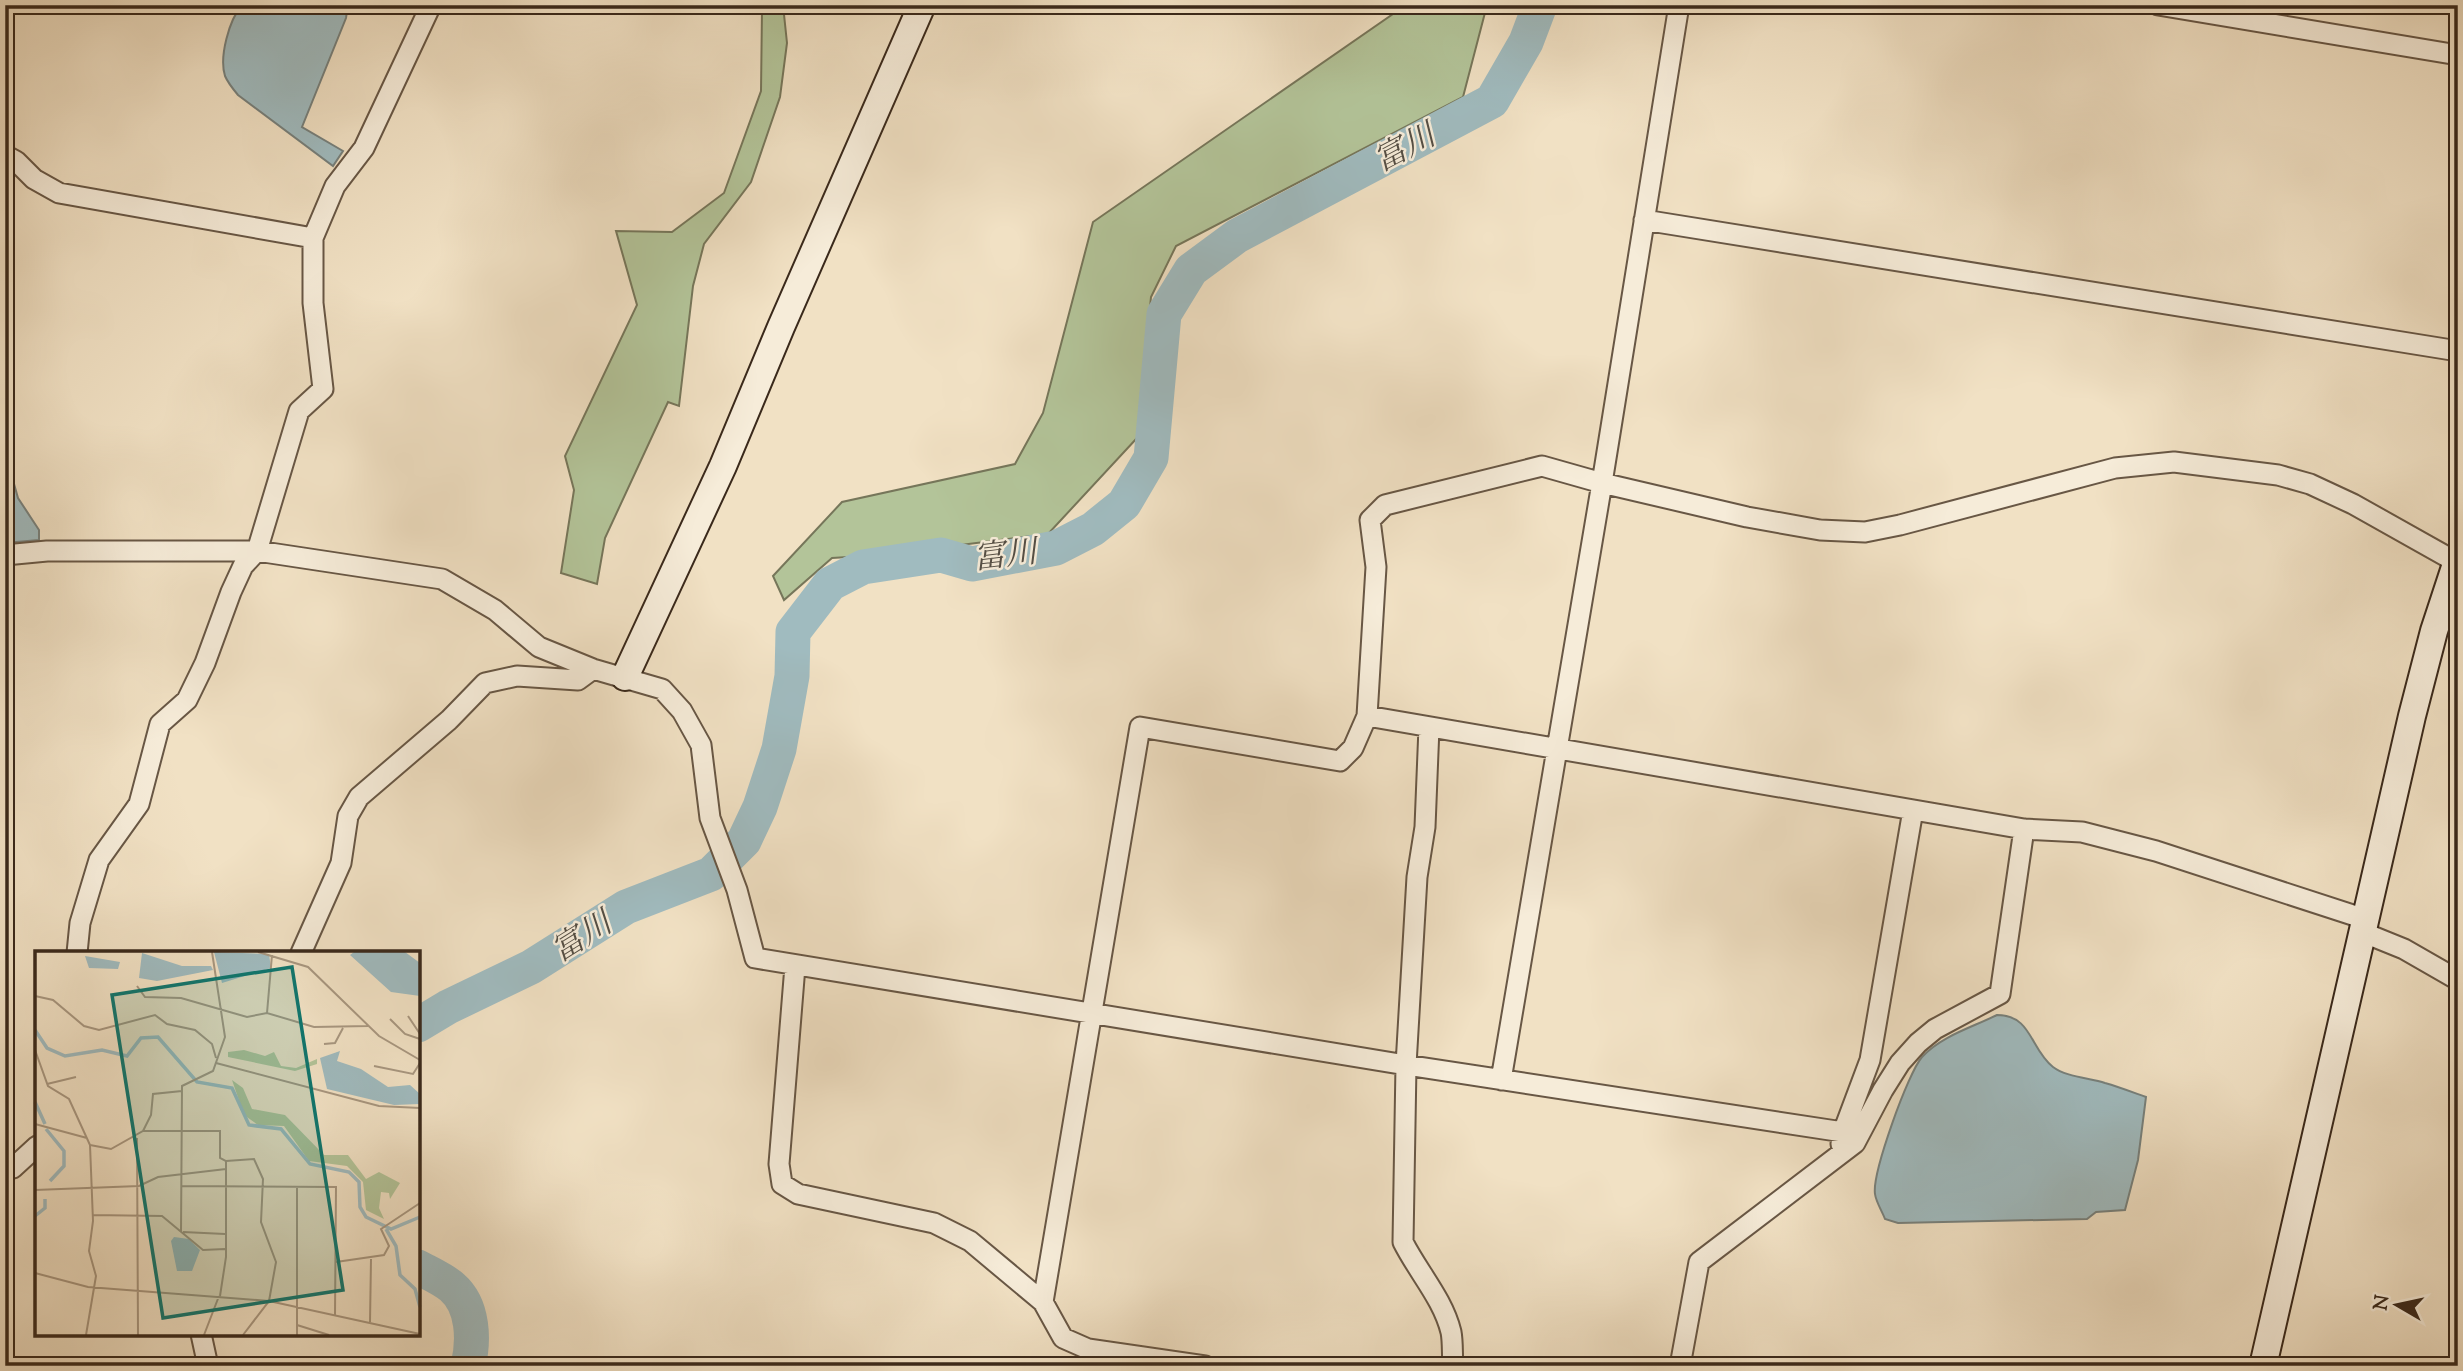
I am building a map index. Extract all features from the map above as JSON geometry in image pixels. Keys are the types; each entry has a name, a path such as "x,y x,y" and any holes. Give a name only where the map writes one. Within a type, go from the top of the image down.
{"street":[{"path":"77,951 80,923 99,860 139,804 160,724 187,700 205,663 243,566 257,551 299,411 323,390 313,303 313,238 335,186 364,148 431,5"},
{"path":"625,677 723,466 922,5"},
{"path":"1501,1080 1602,483 1679,5"},
{"path":"2158,5 2252,13 2458,55"},
{"path":"5,155 16,161 34,179 59,193 313,238"},
{"path":"1644,220 2458,351"},
{"path":"1043,1303 1140,726 1340,761 1353,748 1367,716 1376,567 1370,520 1385,506 1542,466 1602,483 1772,522 1820,530 1865,532 1900,526 2115,468 2174,462 2278,475 2310,484 2353,504 2457,561 2434,631 2412,716 2263,1366"},
{"path":"5,555 47,551 257,551 442,579 495,610 539,647 593,669 662,689 681,711 701,746 710,818 737,890 755,958 1406,1065 1843,1132"},
{"path":"302,951 341,863 348,816 359,797 449,720 485,683 517,676 578,680 593,669"},
{"path":"1367,716 2024,829 2082,832 2156,851 2363,925 2458,980"},
{"path":"1429,727 1406,1065 1403,1242 1438,1299 1451,1332 1453,1366"},
{"path":"1841,1152 1843,1132 1870,1060 1913,810"},
{"path":"1680,1366 1699,1262 1855,1143 1900,1063 1918,1043 1936,1029 2000,994 2024,829"},
{"path":"795,966 779,1164 782,1184 798,1194 934,1223 970,1241 1043,1303 1063,1338 1091,1357 1205,1366"},
{"path":"5,1169 13,1168 35,1148"},
{"path":"201,1336 208,1366"}],"green space":[{"path":"757,5 783,5 787,43 780,97 751,182 704,244 693,286 679,406 668,402 605,538 597,584 561,573 574,490 565,456 637,305 616,231 672,232 724,193 761,91 762,9"},
{"path":"1406,5 1487,5 1463,97 1176,246 1151,297 1137,438 1048,534 881,555 832,558 784,600 773,576 842,502 1015,464 1043,413 1093,222"}],"water":[{"path":"242,5 348,5 346,18 302,127 343,151 333,166 238,95 225,76 223,59 226,39"},
{"path":"5,452 18,498 39,530 39,540 5,543"},
{"path":"1997,1015 2009,1016 2024,1027 2045,1060 2058,1070 2146,1097 2138,1160 2125,1210 2096,1212 2087,1219 1898,1223 1885,1219 1875,1194 1879,1166 1892,1124 1916,1067 1922,1057 1938,1043"}],"waterway":[{"name":"富川","path":"420,1024 448,1007 531,967 626,907 711,874 744,841 760,807 779,749 792,676 793,632 830,584 863,567 941,555 972,564 1056,548 1093,529 1124,504 1151,458 1164,314 1191,270 1237,236 1492,101 1526,42 1540,5"},
{"name":"富川","path":"420,1268 448,1284 465,1304 471,1335 468,1366"}]}
